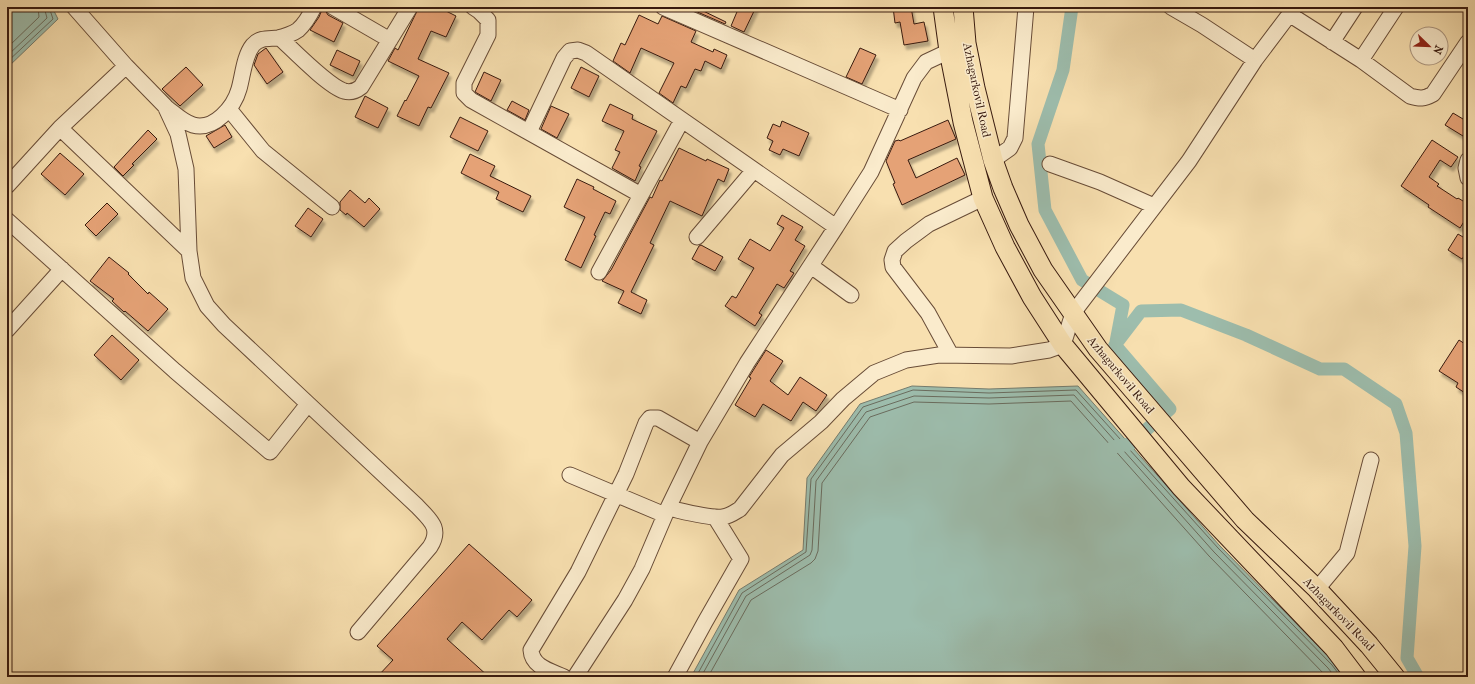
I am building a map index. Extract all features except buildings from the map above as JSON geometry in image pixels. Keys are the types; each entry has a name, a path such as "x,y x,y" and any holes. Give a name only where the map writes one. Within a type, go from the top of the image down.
{"main road":[{"name":"Azhagarkovil Road","path":"943,7 949,51 963,122 983,198 1005,246 1032,297 1063,345 1181,487 1334,648 1356,677"},
{"name":"Azhagarkovil Road","path":"963,7 966,43 978,103 993,160 1019,225 1043,270 1098,349 1245,520 1317,590 1369,645 1395,677"}],"street":[{"path":"80,10 126,66 165,106 184,122 194,126 208,125 230,109 239,91 248,53 253,45 261,39 280,38 298,30 306,22 314,7"},
{"path":"333,7 390,40"},
{"path":"280,38 333,86 346,92 356,91 361,87 410,7"},
{"path":"473,7 488,20 488,35 464,83 464,93 471,100 641,195"},
{"path":"663,7 900,110"},
{"path":"993,160 1010,148 1015,138 1026,7"},
{"path":"1171,7 1202,25 1255,60"},
{"path":"1332,42 1355,7"},
{"path":"1361,60 1396,7"},
{"path":"570,474 616,494 667,511 724,517 740,508 782,455 820,422 843,399 874,373 906,360 938,355 1011,356 1049,350 1063,345 1073,313 1189,161 1255,60 1292,11 1332,42 1361,60 1410,96 1418,98 1425,98 1433,94 1468,42"},
{"path":"575,677 628,594 642,569 667,511 700,442 747,364 871,172 914,78 926,62 966,43"},
{"path":"529,132 564,58 570,51 578,50 586,53 836,227"},
{"path":"7,186 60,128 126,66"},
{"path":"165,106 178,134 186,169 189,251 193,278 207,306 224,325 417,506 431,521 436,530 435,540 430,547 358,632"},
{"path":"230,109 263,151 332,207"},
{"path":"599,272 682,120"},
{"path":"60,128 189,251"},
{"path":"1468,160 1466,168 1468,178"},
{"path":"1050,164 1100,182 1154,206"},
{"path":"697,237 754,170"},
{"path":"951,355 928,313 893,267 892,260 895,251 928,224 983,198"},
{"path":"7,220 175,371 270,452 308,404"},
{"path":"811,266 850,295"},
{"path":"7,330 62,269"},
{"path":"564,677 535,662 531,657 531,650 578,572 633,459 646,423 650,418 658,418 700,442"},
{"path":"1317,590 1347,553 1371,460"},
{"path":"675,677 741,559 715,517"}],"water":[{"path":"7,7 52,7 58,19 7,68"},
{"path":"912,386 989,389 1078,386 1220,546 1335,663 1346,677 691,677 739,590 803,550 807,478 860,404"}],"waterway":[{"path":"1072,7 1063,70 1038,144 1045,210 1082,280 1123,305 1116,342"},
{"path":"1113,447 1130,444 1170,409 1115,345 1141,311 1181,310 1246,335 1320,369 1344,369 1396,404 1406,433 1415,546 1407,658 1418,677"}]}
